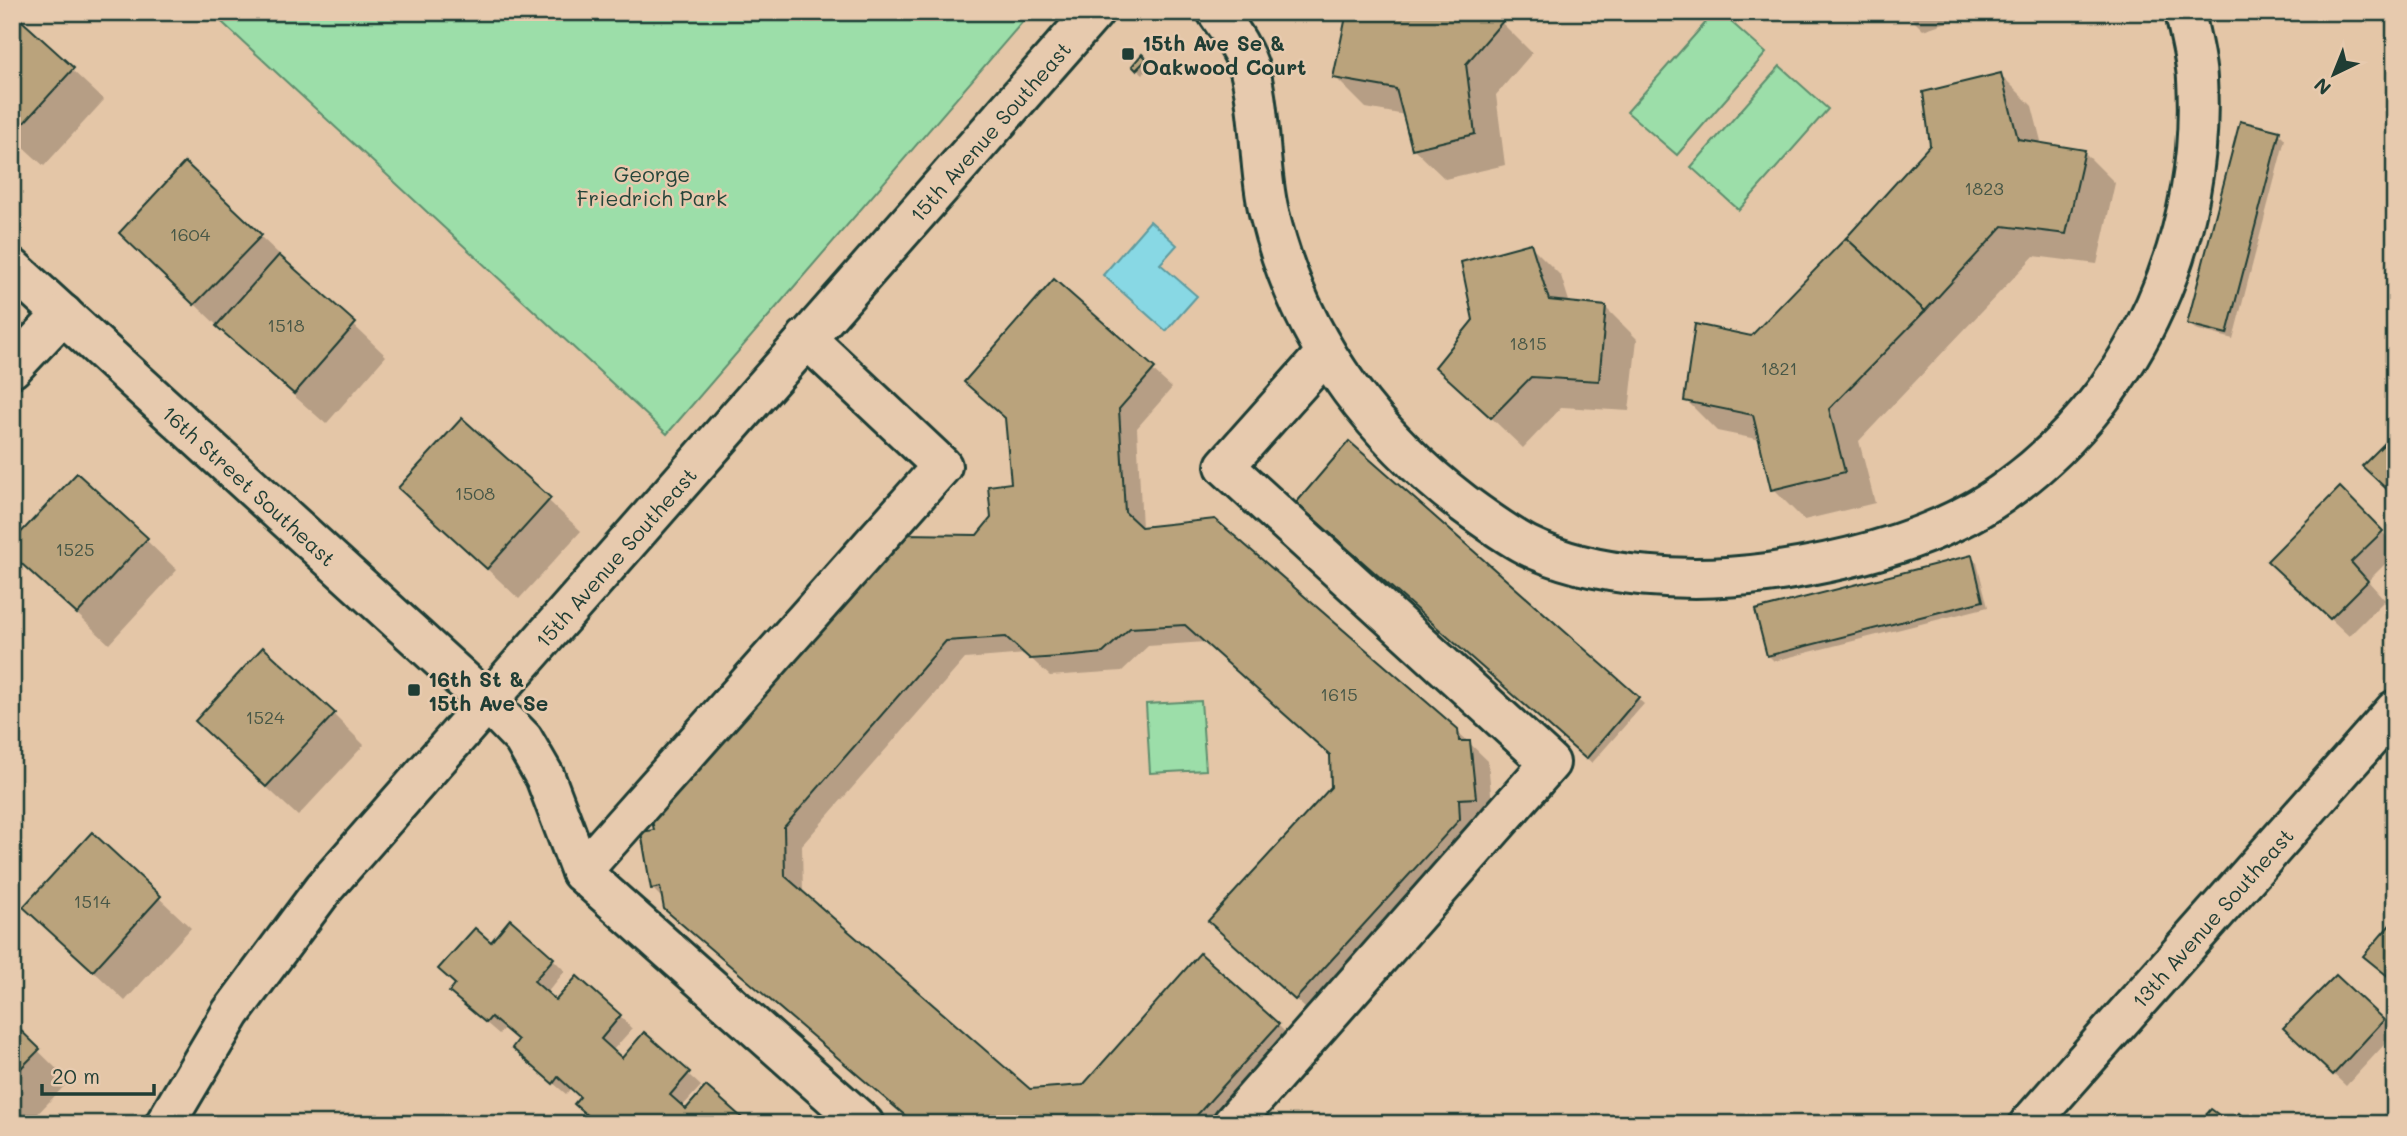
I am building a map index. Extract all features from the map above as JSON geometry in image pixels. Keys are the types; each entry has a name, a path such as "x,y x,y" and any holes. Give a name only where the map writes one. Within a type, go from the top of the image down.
{"street":[{"name":"15th Avenue Southeast","path":"165,1124 232,1013 324,888 1094,12"},
{"path":"1217,12 1250,66 1269,212 1303,316 1358,402 1411,458 1464,504 1527,545 1583,564 1654,576 1720,579 1790,570 1852,556 1909,538 1959,518 2012,487 2057,446 2100,400 2144,334 2173,264 2190,196 2197,129 2197,75 2185,12"},
{"name":"16th Street Southeast","path":"12,268 486,701 523,739 545,777 581,872"},
{"path":"12,368 63,314"},
{"path":"806,338 942,466 581,872 864,1124"},
{"path":"1231,1124 1550,763 1225,466 1325,354"},
{"name":"13th Avenue Southeast","path":"2029,1124 2395,710"}],"green space":[{"name":"George Friedrich Park","path":"211,12 1031,12 667,434"},
{"path":"1715,12 1720,12 1766,53 1677,155 1627,112"},
{"path":"1780,66 1828,109 1739,210 1691,167"},
{"path":"1201,701 1206,770 1150,773 1146,704"}],"water":[{"path":"1150,221 1177,245 1160,264 1197,296 1166,331 1103,275"}],"building":[{"path":"12,12 74,68 12,136"},
{"path":"1347,12 1493,12 1503,21 1466,64 1475,134 1412,149 1396,89 1333,78"},
{"path":"1142,54 1147,59 1136,70 1132,66"},
{"path":"2001,73 2018,139 2085,150 2066,234 2003,226 1925,311 1846,238 1930,145 1923,92"},
{"path":"2240,121 2280,131 2227,334 2187,324"},
{"path":"185,162 262,235 194,305 119,233"},
{"path":"1846,238 1925,311 1829,409 1845,472 1771,490 1753,415 1684,401 1695,324 1751,336"},
{"path":"1531,243 1549,300 1606,306 1599,381 1531,377 1491,418 1435,367 1473,320 1461,262"},
{"path":"279,255 356,323 294,394 216,326"},
{"path":"1054,279 1155,368 1119,409 1125,512 1141,527 1215,519 1458,729 1459,741 1470,741 1476,798 1459,799 1460,819 1295,1000 1208,921 1331,787 1330,755 1185,625 1130,628 1103,653 1030,659 1006,637 946,641 784,827 785,876 1030,1089 1083,1085 1200,953 1279,1024 1189,1124 915,1124 664,909 660,887 651,889 641,832 654,830 650,811 902,534 977,535 991,518 988,486 1011,483 1005,418 964,382"},
{"path":"462,418 551,498 487,569 398,488"},
{"path":"2395,433 2395,497 2362,466"},
{"path":"1349,441 1639,697 1586,759 1296,503"},
{"path":"77,473 148,538 77,614 12,555 12,542"},
{"path":"2340,487 2383,531 2351,562 2368,581 2330,619 2267,561"},
{"path":"1972,555 1983,601 1767,656 1755,610"},
{"path":"263,647 335,713 266,787 195,721"},
{"path":"92,832 161,896 93,971 23,907"},
{"path":"510,919 554,958 534,981 556,1000 577,976 621,1015 601,1039 622,1058 644,1032 690,1072 670,1095 686,1109 706,1086 749,1124 597,1124 574,1104 580,1097 558,1077 553,1084 512,1048 518,1040 491,1017 486,1023 449,992 455,984 438,969 475,928 491,942"},
{"path":"2395,919 2395,982 2363,956"},
{"path":"2336,975 2384,1020 2333,1075 2283,1028"},
{"path":"12,1022 40,1049 12,1077"},
{"path":"2211,1109 2230,1123 2239,1113 2251,1124 2198,1124"}],"place":[{"name":"15th Ave Se & Oakwood Court","path":"1128,54"},
{"name":"16th St & 15th Ave Se","path":"414,690"}]}
